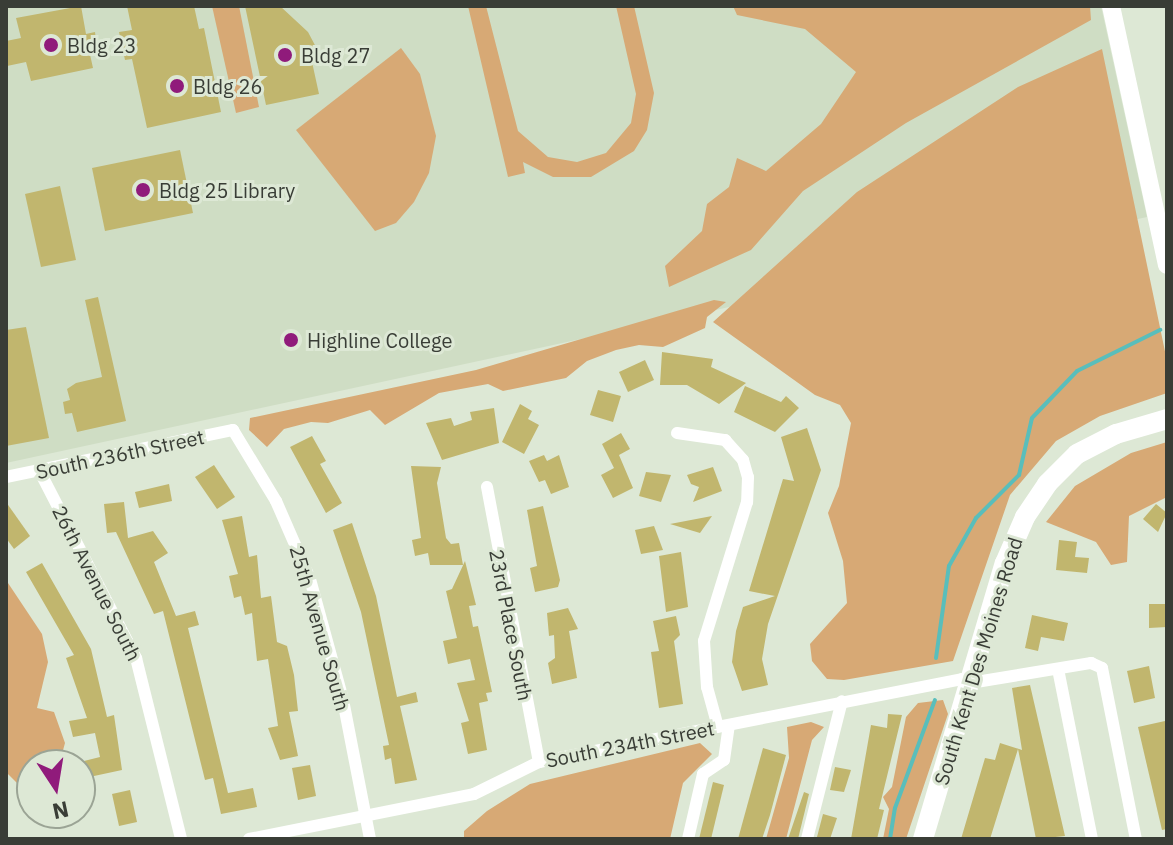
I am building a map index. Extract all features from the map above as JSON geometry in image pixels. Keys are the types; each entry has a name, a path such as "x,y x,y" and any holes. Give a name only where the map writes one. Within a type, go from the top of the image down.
{"main road":[{"name":"South Kent Des Moines Road","path":"923,839 1013,542 1042,491 1090,446 1167,419"}],"street":[{"path":"1111,6 1167,265"},
{"name":"South 236th Street","path":"6,477 233,430"},
{"name":"25th Avenue South","path":"233,430 276,501 310,579 343,700 370,839"},
{"path":"677,433 725,440 743,460 748,477 747,502 704,641 707,687 724,726 724,760 703,774 688,839"},
{"name":"26th Avenue South","path":"39,470 136,658 181,839"},
{"name":"23rd Place South","path":"487,487 539,762"},
{"name":"South 234th Street","path":"249,839 474,794 539,762 842,701 1099,664 1136,839"},
{"path":"1058,669 1092,839"},
{"path":"807,839 842,701"}],"shaded area":[{"name":"Highline College","path":"6,6 1101,6 1147,217 6,463"},
{"path":"212,6 239,6 259,107 236,113"},
{"path":"468,6 486,6 518,131 548,157 577,162 606,153 631,123 636,94 616,6 634,6 654,93 647,130 634,151 591,177 553,177 523,162 525,173 508,177"},
{"path":"733,6 1090,6 1091,20 906,123 803,191 751,250 669,287 665,266 702,231 707,204 729,187 737,158 766,171 821,124 856,72 805,29 737,15"},
{"path":"401,48 420,74 436,136 429,173 414,202 396,223 375,231 296,130"},
{"path":"1102,49 1167,361 1167,393 1100,416 1056,441 1010,495 953,661 844,680 827,679 812,661 810,644 847,603 843,561 828,513 839,486 851,423 840,405 815,395 713,322 857,192 1018,87"},
{"path":"714,300 726,302 707,317 705,328 663,347 639,345 616,350 587,361 566,378 503,391 488,384 439,393 385,425 370,410 328,423 311,422 284,429 267,447 249,430 250,418 476,370"},
{"path":"1167,442 1167,497 1129,516 1127,562 1111,565 1096,542 1046,522 1075,486 1131,453"},
{"path":"6,580 42,634 48,662 37,708 54,712 65,743 63,749 16,749 16,782 6,772"},
{"path":"943,700 948,714 906,839 883,839 889,809 883,797 892,787 906,717 918,703"},
{"path":"811,722 824,727 812,740 786,839 766,839 789,758 787,727"},
{"path":"700,743 712,754 683,783 670,839 464,839 464,831 487,811 530,784"}],"building":[{"name":"Bldg 23","path":"81,6 86,34 95,32 97,48 89,50 93,68 31,81 26,62 7,66 6,41 21,38 16,18"},
{"name":"Bldg 26","path":"127,6 194,6 199,29 204,28 221,112 147,128 132,59 125,60 119,32 132,30"},
{"name":"Bldg 27","path":"245,6 280,6 308,32 317,49 312,62 319,94 266,105"},
{"name":"Bldg 25 Library","path":"180,150 193,213 105,231 92,168"},
{"path":"60,186 76,260 41,267 25,194"},
{"path":"98,297 126,421 77,432 72,413 65,414 63,402 70,400 67,389 76,383 102,377 85,300"},
{"path":"26,327 49,438 6,446 6,330"},
{"path":"662,352 713,359 711,367 746,383 719,404 687,385 660,385"},
{"path":"645,360 654,380 628,392 619,372"},
{"path":"745,386 781,402 786,396 799,408 775,432 734,412"},
{"path":"598,390 621,396 613,422 590,415"},
{"path":"520,404 532,411 528,419 539,425 524,454 502,442"},
{"path":"494,408 499,443 442,460 426,423 451,418 454,426 472,420 470,412"},
{"path":"807,428 821,470 768,624 762,659 768,685 742,691 732,662 736,631 743,607 775,596 749,591 783,479 794,481 781,437"},
{"path":"621,433 630,449 619,455 633,488 613,498 601,475 614,468 602,444"},
{"path":"312,436 326,461 320,464 342,503 326,513 290,447"},
{"path":"544,455 547,461 559,455 569,487 551,494 545,480 539,482 529,461"},
{"path":"214,465 235,497 217,509 195,477"},
{"path":"411,466 441,467 437,483 446,538 451,544 459,543 463,565 430,565 428,553 415,556 412,540 421,538"},
{"path":"713,467 722,491 693,502 699,487 691,484 687,475"},
{"path":"646,472 671,475 661,502 639,496"},
{"path":"169,484 172,501 139,508 135,492"},
{"path":"6,502 30,536 14,549 6,538"},
{"path":"124,502 128,538 153,531 168,553 154,562 176,616 195,611 199,625 188,628 228,793 253,788 257,807 221,814 213,778 205,780 163,611 154,614 116,532 107,533 104,504"},
{"path":"1156,504 1167,513 1158,532 1143,519"},
{"path":"543,506 560,580 558,587 535,592 530,568 537,566 527,510"},
{"path":"242,516 249,557 257,555 261,598 271,596 277,642 287,646 294,675 298,711 289,712 298,756 280,760 268,728 278,726 268,659 257,661 252,613 245,615 241,596 234,598 229,576 238,574 222,520"},
{"path":"712,516 700,533 670,524"},
{"path":"352,523 376,596 397,697 416,692 418,702 400,706 417,780 395,784 391,758 385,760 383,746 389,745 361,612 333,530"},
{"path":"654,526 663,550 641,554 635,530"},
{"path":"1059,540 1077,542 1075,557 1089,558 1087,573 1056,570"},
{"path":"681,552 688,607 666,612 659,556"},
{"path":"465,561 476,605 469,606 473,627 478,626 492,692 486,693 488,701 479,703 487,750 468,754 461,723 469,721 457,683 475,680 470,659 448,664 443,641 457,638 446,591 452,589"},
{"path":"42,563 91,649 107,717 114,715 122,770 96,776 96,758 100,757 95,733 73,737 69,721 87,718 66,658 74,655 26,572"},
{"path":"1149,604 1167,604 1167,627 1149,628"},
{"path":"568,608 578,629 569,631 577,678 552,684 548,663 555,658 554,635 549,636 547,613"},
{"path":"1032,615 1068,623 1064,641 1041,637 1038,651 1025,648"},
{"path":"676,616 680,635 674,641 683,704 659,708 651,652 659,651 653,621"},
{"path":"1149,666 1155,698 1134,703 1127,671"},
{"path":"1030,685 1065,836 1036,839 1018,749 990,839 961,839 985,758 995,760 1000,743 1022,750 1012,688"},
{"path":"888,714 902,715 879,809 884,810 877,839 851,839 871,725 887,728"},
{"path":"1165,721 1167,829 1162,830 1138,727"},
{"path":"763,748 786,755 770,815 762,839 738,839"},
{"path":"310,765 316,796 298,800 292,768"},
{"path":"835,767 851,770 844,792 830,790"},
{"path":"713,782 724,785 711,839 699,839"},
{"path":"130,790 137,822 119,826 112,794"},
{"path":"804,792 809,794 798,839 788,839"},
{"path":"823,814 837,818 830,839 817,837"}],"waterway":[{"path":"936,658 949,566 976,518 1019,475 1032,418 1077,371 1160,330"},
{"path":"890,839 895,808 935,700"}],"place":[{"name":"Bldg 23","path":"51,45"},
{"name":"Bldg 27","path":"285,55"},
{"name":"Bldg 26","path":"177,86"},
{"name":"Bldg 25 Library","path":"143,190"},
{"name":"Highline College","path":"291,340"}]}
